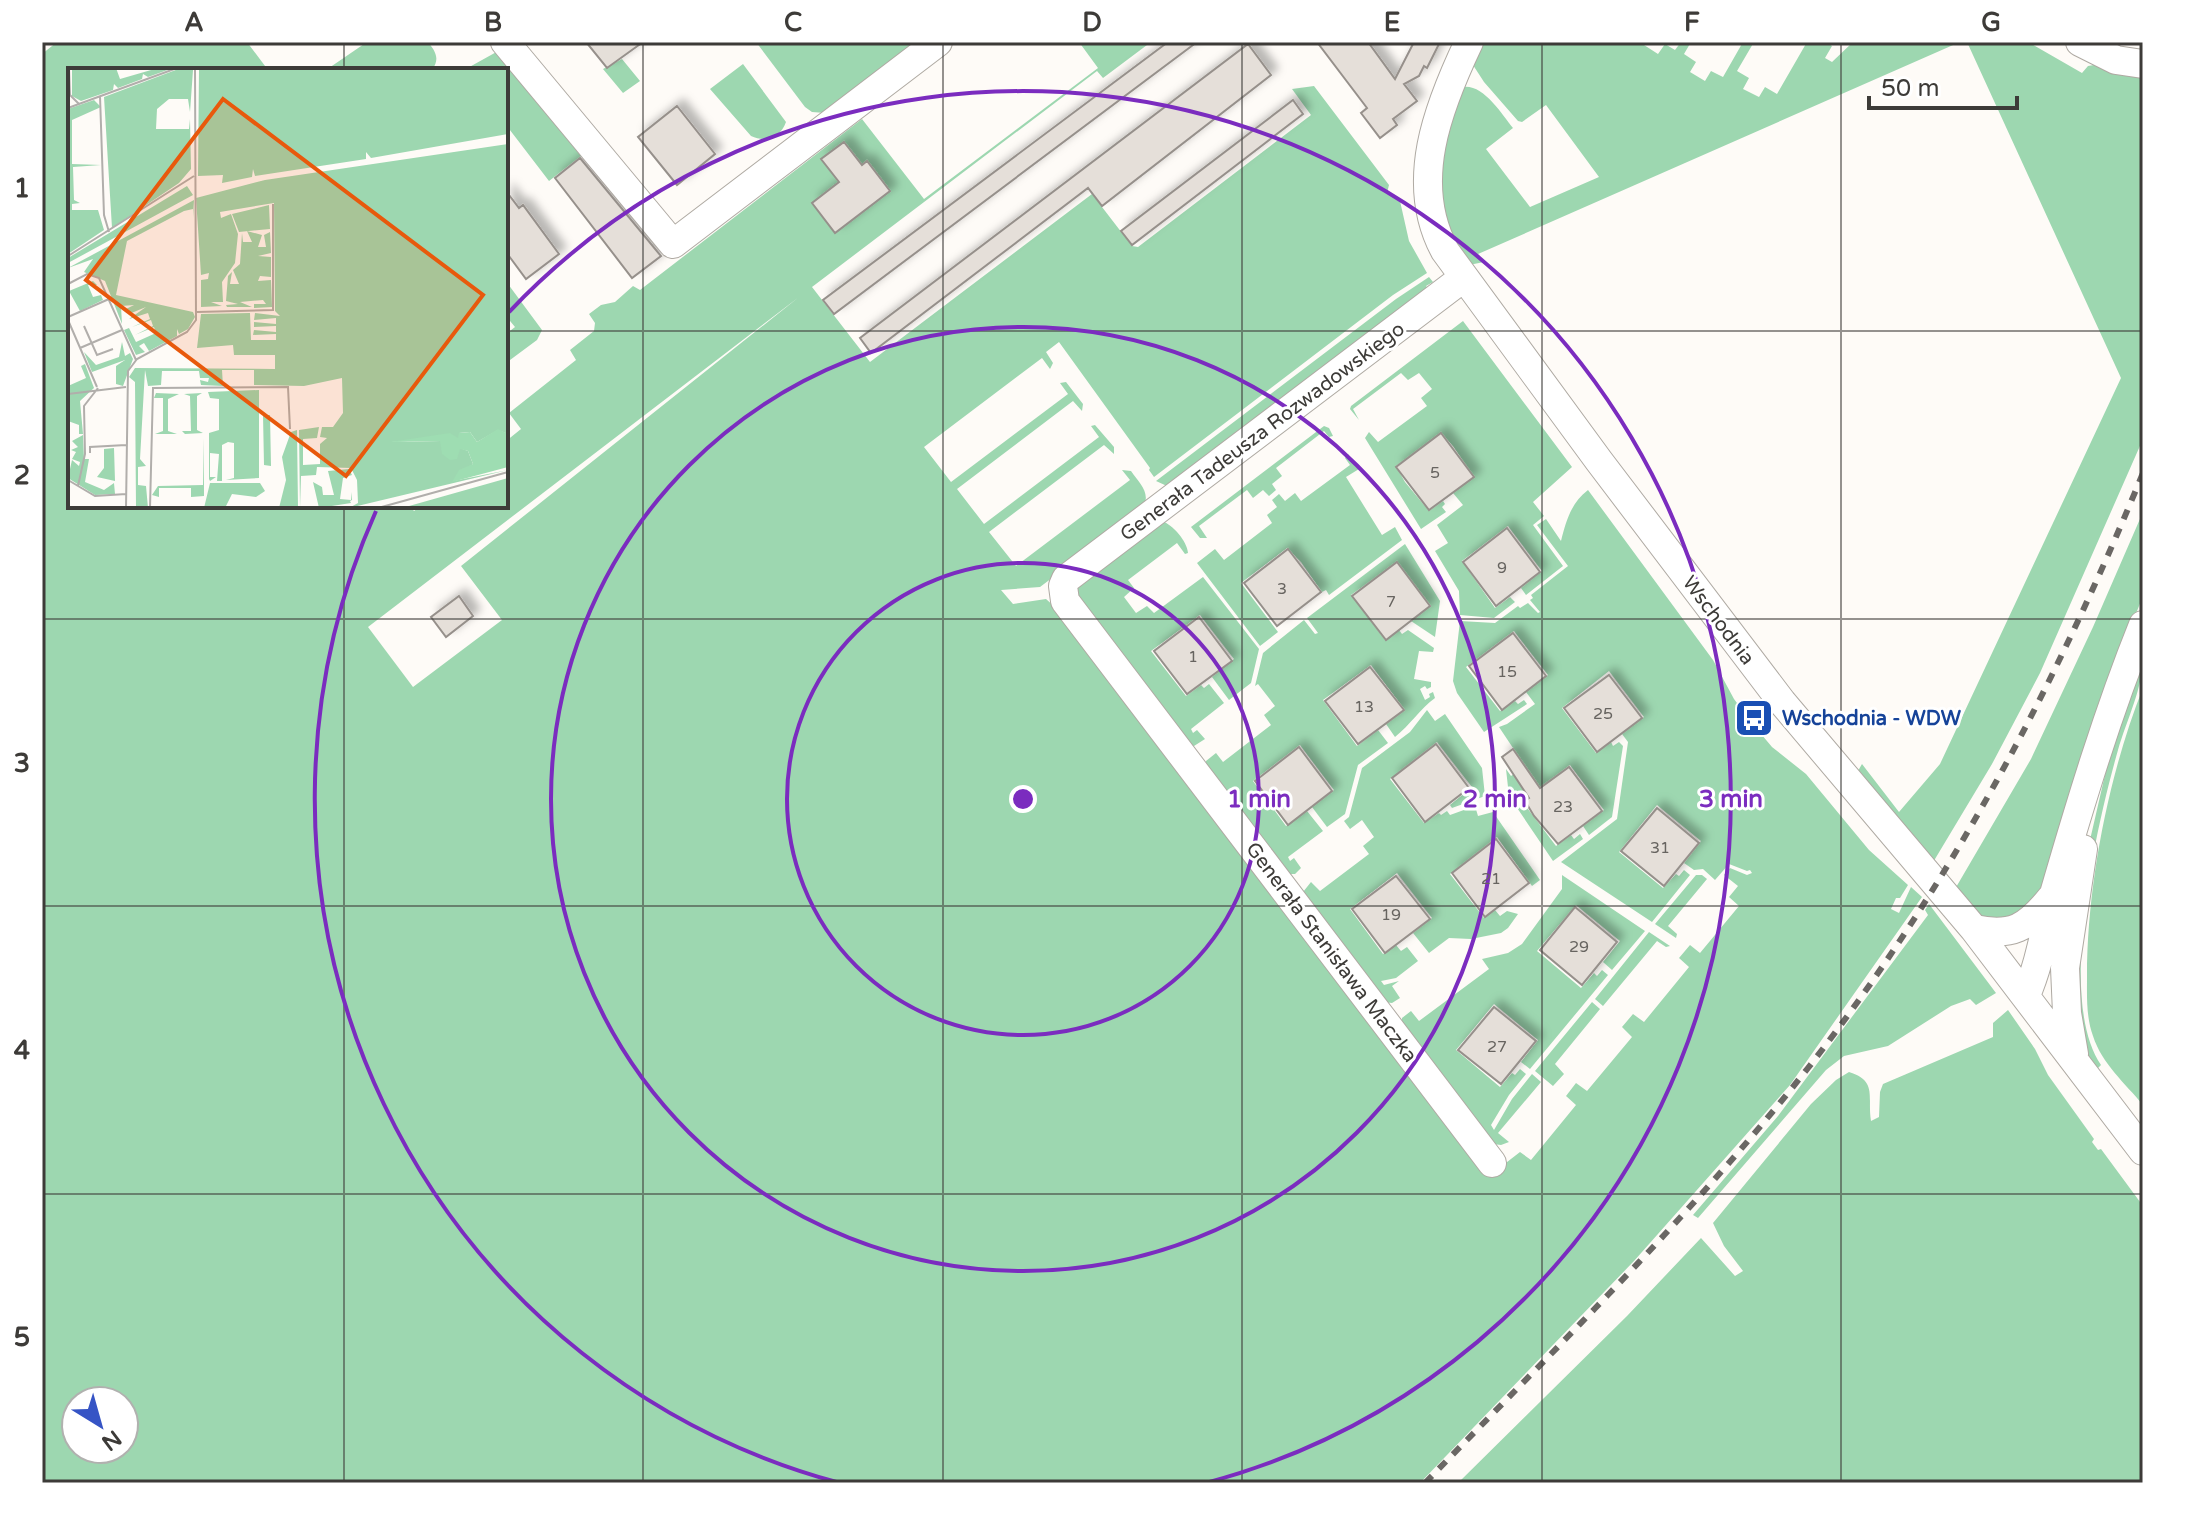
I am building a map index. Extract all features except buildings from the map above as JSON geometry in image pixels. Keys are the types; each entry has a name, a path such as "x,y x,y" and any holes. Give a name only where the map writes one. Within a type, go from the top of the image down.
{"street":[{"path":"505,42 673,244 938,42"},
{"name":"Wschodnia","path":"1469,42 1439,116 1427,180 1427,205 1436,235 1463,278 1782,702 1974,929 2143,1151"},
{"path":"2080,42 2116,60 2143,64"},
{"name":"Generała Tadeusza Rozwadowskiego","path":"1063,586 1066,579 1463,278"},
{"name":"Generała Stanisława Maczka","path":"1063,586 1065,601 1492,1163"},
{"path":"2026,995 2116,694 2143,625"},
{"path":"2074,1058 2067,1013 2065,968 2099,750"},
{"path":"1974,929 1991,933 2016,930 2038,915 2054,895"},
{"path":"2026,995 2053,984 2065,968"}],"green space":[{"path":"57,42 247,42 266,68 68,68 68,508 412,508 414,511 418,508 508,508 508,439 521,429 509,413 576,360 570,350 594,331 595,323 589,314 601,305 615,302 633,286 640,290 862,119 924,199 1098,68 1079,42 1151,42 1103,78 1097,71 812,287 870,362 1092,194 1132,246 1138,247 1311,115 1292,89 1314,86 1389,185 1387,193 1400,201 1409,241 1427,273 1393,295 1154,477 1059,342 1046,352 1053,363 1050,369 1042,358 924,447 951,482 1068,394 1060,383 1066,382 1083,404 1082,411 1073,401 957,489 984,524 1099,437 1091,426 1095,425 1114,447 1114,454 1104,445 989,532 1016,566 1130,480 1122,470 1131,471 1144,490 1146,499 1141,511 1040,587 1001,590 1013,604 1046,599 1056,608 1489,1176 1520,1152 1531,1160 1576,1105 1566,1096 1576,1083 1587,1091 1632,1037 1622,1027 1633,1014 1644,1022 1689,967 1679,958 1690,945 1700,953 1739,906 1729,897 1738,886 1724,875 1730,868 1747,875 1752,873 1729,864 1715,880 1703,869 1694,870 1684,863 1701,841 1657,805 1619,852 1663,888 1684,870 1690,875 1652,922 1561,862 1617,819 1628,742 1622,734 1644,717 1609,671 1562,708 1596,753 1611,742 1613,746 1619,742 1623,746 1612,817 1589,835 1583,826 1604,810 1570,765 1522,801 1556,846 1571,835 1574,839 1580,834 1583,839 1553,861 1509,796 1506,769 1511,776 1525,766 1499,727 1535,704 1526,692 1548,675 1514,631 1466,667 1500,711 1515,701 1518,704 1524,700 1527,704 1484,732 1457,693 1453,681 1460,621 1495,623 1518,606 1520,608 1528,603 1540,612 1530,600 1533,598 1531,595 1568,566 1537,525 1546,519 1561,541 1573,507 1588,490 1713,660 1734,699 1751,722 1772,747 1806,774 1869,850 1908,885 1891,909 1899,913 1911,887 1922,897 1790,1085 1634,1261 1420,1483 42,1483 42,54","holes":["799,297 461,566 502,620 413,687 368,627"]},
{"path":"367,42 428,42 436,59 433,68 329,68"},
{"path":"756,42 917,42 825,113 812,112 805,107"},
{"path":"1478,42 1645,42 1644,45 1658,54 1665,44 1675,50 1681,42 1691,42 1684,54 1696,62 1690,72 1705,81 1711,71 1723,77 1743,42 1754,42 1737,71 1749,78 1743,89 1759,97 1765,87 1777,94 1807,42 1826,42 1832,46 1825,58 1832,62 1853,42 1869,45 1871,42 1960,42 1478,254 1484,262 1469,265 1439,215 1441,151 1462,87 1470,87 1484,94 1513,128 1486,149 1530,207 1599,177 1546,105 1522,122 1518,121 1473,65"},
{"path":"1967,42 2028,42 2082,73 2088,66 2094,65 2113,73 2143,77 2143,439 2040,673 1992,764 1932,864 1855,776 1862,764 1899,812 1940,764 2121,378"},
{"path":"500,50 585,153 549,181 508,128 508,68 468,68"},
{"path":"622,59 640,81 623,93 603,69"},
{"path":"743,64 786,122 781,132 772,137 762,139 751,136 710,89"},
{"path":"1429,277 1433,282 1426,286 1430,291 1167,486 1156,481 1396,299"},
{"path":"508,284 542,330 537,340 508,362 508,332 515,327 508,318"},
{"path":"1463,321 1572,467 1533,502 1544,516 1533,525 1563,566 1526,595 1521,588 1542,571 1508,526 1462,561 1495,608 1510,597 1515,602 1494,618 1460,615 1459,591 1435,551 1448,543 1437,525 1463,505 1453,493 1474,477 1453,446 1441,433 1396,466 1429,511 1443,501 1445,504 1442,507 1446,512 1421,529 1365,438 1369,432 1378,442 1427,406 1421,398 1432,389 1419,373 1408,380 1401,373 1353,409 1359,420 1350,409"},
{"path":"1324,426 1333,436 1329,437 1324,431 1276,468 1282,476 1272,484 1276,490 1269,496 1263,490 1253,498 1247,490 1199,526 1207,538 1200,538 1191,527"},
{"path":"1348,454 1359,469 1346,477 1382,535 1395,527 1402,540 1329,595 1326,590 1322,592 1287,548 1241,583 1278,632 1260,646 1197,563 1215,549 1224,560 1272,523 1267,515 1277,507 1272,500 1279,494 1285,501 1295,493 1301,501 1350,465 1345,458"},
{"path":"2143,512 2143,596 2105,691 2044,882 2011,922 1982,918 1955,889 2031,759"},
{"path":"1162,521 1179,534 1188,553 1185,554 1177,543 1128,580 1134,588 1124,597 1136,613 1147,606 1154,613 1203,577 1259,649 1251,683 1229,700 1212,677 1234,659 1200,615 1151,651 1186,696 1201,685 1204,688 1209,684 1224,703 1191,729 1193,733 1197,730 1205,739 1194,746 1190,745 1080,607 1077,591 1080,581"},
{"path":"1405,544 1440,601 1435,637 1411,621 1431,606 1397,562 1351,595 1385,640 1399,630 1402,634 1408,630 1434,648 1433,652 1419,651 1414,679 1431,682 1431,687 1420,689 1425,700 1433,692 1435,698 1395,737 1386,724 1405,710 1371,665 1323,700 1357,746 1378,730 1388,743 1358,765 1345,814 1327,827 1312,807 1334,790 1300,745 1253,781 1286,826 1307,811 1323,831 1288,857 1290,861 1294,858 1301,868 1295,874 1288,874 1206,769 1206,761 1216,753 1223,762 1271,725 1264,715 1275,706 1258,684 1255,686 1263,653 1304,620 1315,634 1318,633 1307,618"},
{"path":"2143,657 2137,692 2100,821 2085,910 2081,956 2082,998 2088,1036 2101,1065 2095,1071 2083,1048 2072,999 2090,840 2110,753"},
{"path":"2143,688 2143,1105 2097,1046 2089,1021 2087,991 2091,904 2102,829 2120,756"},
{"path":"1427,710 1435,721 1445,714 1482,768 1485,796 1452,808 1450,805 1472,787 1437,742 1390,779 1424,823 1439,813 1441,815 1447,811 1450,815 1475,806 1478,816 1493,812 1540,880 1532,886 1497,837 1450,874 1484,918 1495,910 1500,916 1507,911 1518,914 1501,933 1471,939 1449,938 1429,953 1413,933 1432,918 1397,873 1350,909 1383,954 1396,945 1401,951 1407,947 1418,961 1396,978 1381,981 1384,985 1399,981 1392,986 1400,998 1392,1003 1383,1002 1303,892 1311,882 1320,891 1369,854 1363,846 1374,837 1362,820 1350,829 1344,821 1349,817 1362,768 1410,732"},
{"path":"1562,875 1645,931 1612,970 1603,962 1620,941 1576,905 1537,951 1581,988 1594,973 1597,976 1602,970 1608,975 1530,1069 1521,1062 1538,1040 1494,1004 1456,1050 1500,1087 1520,1069 1526,1074 1491,1125 1494,1130 1512,1099 1532,1074 1541,1082 1498,1133 1509,1142 1493,1144 1402,1024 1402,1018 1411,1011 1419,1021 1489,969 1482,959 1508,953 1522,944 1562,889"},
{"path":"1696,875 1707,879 1668,926 1677,934 1676,938 1655,924"},
{"path":"1929,904 1996,993 1976,1005 1970,999 1951,1006 1888,1046 1844,1056 1826,1070 1698,1218 1693,1215 1778,1116 1928,915 1925,910"},
{"path":"1649,932 1670,946 1657,941 1603,1006 1595,999"},
{"path":"1592,1002 1600,1009 1555,1064 1564,1074 1553,1086 1535,1071"},
{"path":"2008,1010 2035,1049 2048,1075 2094,1139 2092,1142 2098,1150 2101,1149 2143,1206 2143,1483 1458,1483 1701,1238 1735,1276 1743,1271 1724,1246 1713,1223 1811,1104 1836,1080 1849,1072 1864,1080 1868,1085 1871,1121 1879,1117 1883,1084 1993,1037 1993,1023"}],"railway":[{"path":"1425,1483 1670,1229 1763,1123 1860,999 1908,928 1996,782 2074,630 2143,473"}],"place":[{"name":"Wschodnia - WDW","path":"1754,718"}]}
